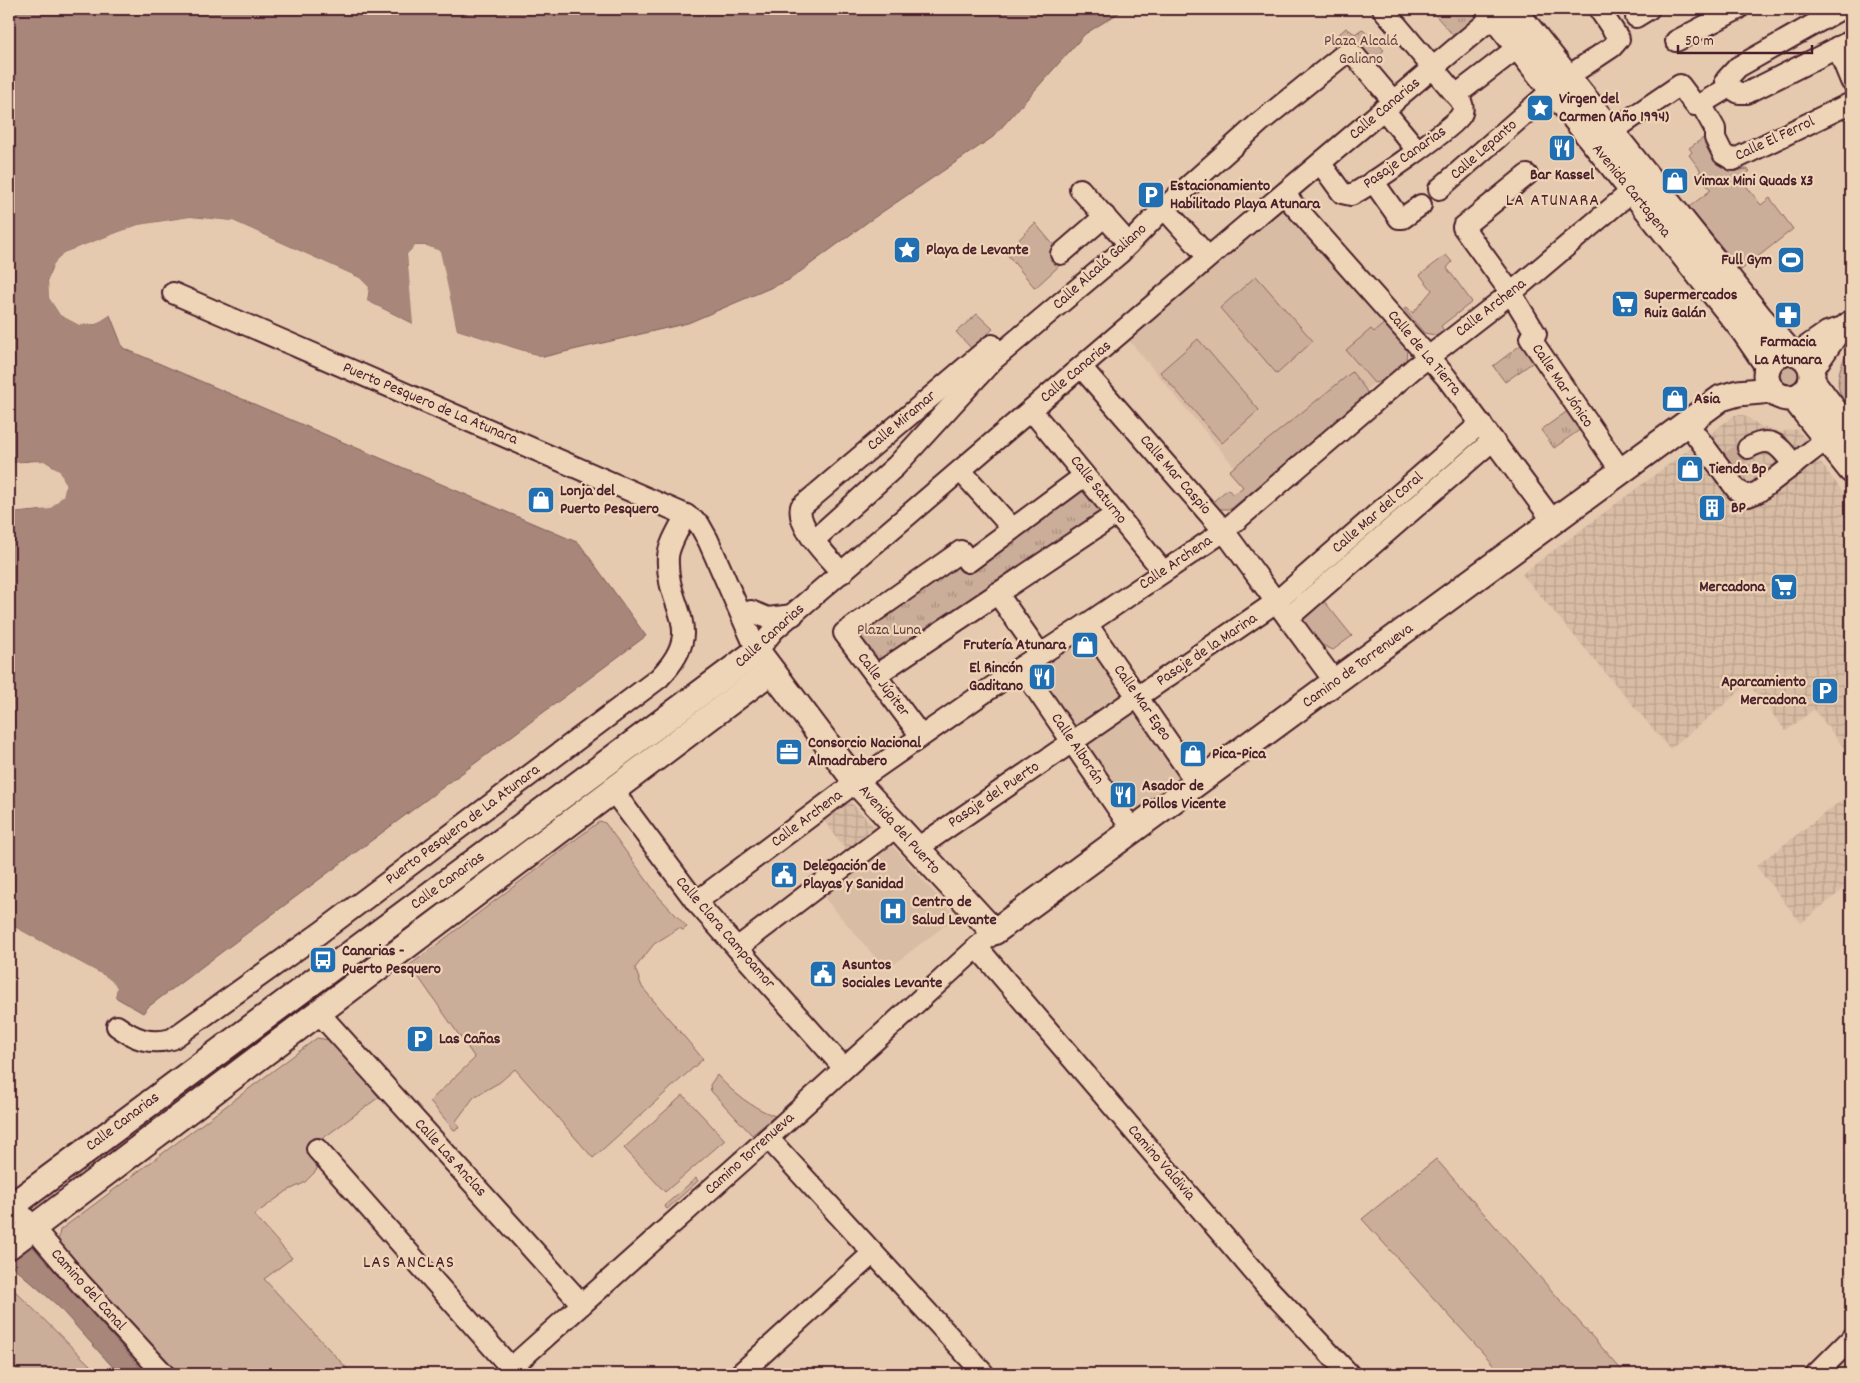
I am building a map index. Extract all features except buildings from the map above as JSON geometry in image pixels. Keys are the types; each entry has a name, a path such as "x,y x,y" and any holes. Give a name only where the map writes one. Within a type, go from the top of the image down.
{"main road":[{"name":"Avenida Cartagena","path":"1504,14 1518,48 1611,132 1764,324 1793,352 1808,361 1788,379"},
{"name":"Avenida Cartagena","path":"1504,14 1559,84 1632,191 1744,331 1788,379 1851,433"},
{"name":"Avenida Cartagena","path":"1788,379 1827,439 1851,470"},
{"name":"Camino de Torrenueva","path":"985,940 1196,782 1336,682 1721,398 1788,379"},
{"name":"Avenida del Puerto","path":"757,651 856,782 916,849 985,940"},
{"name":"Calle Canarias","path":"11,1206 757,651"},
{"name":"Calle Canarias","path":"22,1236 771,671"}],"street":[{"path":"1383,9 1460,101"},
{"name":"Calle Lepanto","path":"1439,189 1559,84 1612,48 1619,39 1599,9"},
{"path":"1676,41 1738,9"},
{"path":"1841,9 1738,67 1726,80 1729,87 1739,93 1747,93 1791,73 1844,44 1851,81"},
{"name":"Calle Canarias","path":"757,651 774,630 1082,368 1208,257 1434,68 1504,14"},
{"name":"Pasaje Canarias","path":"1321,164 1344,195 1351,195 1459,119 1460,101 1518,48"},
{"name":"Calle Alcalá Galiano","path":"814,540 896,466 993,360 1129,244 1164,208 1259,122 1345,54 1348,53 1356,58 1389,106"},
{"path":"1611,132 1680,85 1695,105 1701,104 1729,87"},
{"name":"Calle El Ferrol","path":"1701,104 1715,129 1716,142 1729,160 1737,159 1783,134 1851,103"},
{"path":"1389,106 1417,150"},
{"name":"Calle Mar Jónico","path":"1527,175 1463,227 1510,293 1536,334 1530,338 1621,471"},
{"path":"1373,181 1399,218 1403,218 1421,205"},
{"path":"1080,189 1129,244"},
{"name":"Calle Archena","path":"696,902 856,782 921,736 1162,571 1224,531 1429,357 1510,293 1632,191"},
{"name":"Calle de La Tierra","path":"1284,194 1429,357 1554,521"},
{"path":"1164,208 1208,257"},
{"path":"1062,254 1105,216"},
{"name":"Puerto Pesquero de La Atunara","path":"173,293 686,515 700,524 707,538"},
{"name":"Calle Miramar","path":"842,573 814,540 802,521 800,511 804,504 1044,300 1056,294 1066,298"},
{"path":"1793,352 1828,332 1847,324"},
{"path":"1788,379 1847,324"},
{"name":"Calle Mar Caspio","path":"1082,368 1120,423 1224,531 1336,682"},
{"name":"Calle Saturno","path":"1031,410 1066,450 1084,476 1162,571"},
{"name":"Calle Mar del Coral","path":"1282,610 1480,423"},
{"path":"1687,423 1724,466 1737,490 1748,496 1758,492 1827,439"},
{"name":"Calle Mar del Coral","path":"1282,610 1494,440"},
{"path":"1748,448 1757,443 1772,442 1794,465"},
{"path":"960,471 1012,528 1084,476"},
{"path":"876,675 1116,514"},
{"name":"Puerto Pesquero de La Atunara","path":"117,1026 131,1036 149,1042 172,1039 320,933 659,678 671,666 683,640 684,629 670,576 668,556 686,515"},
{"name":"Calle Júpiter","path":"921,736 844,633 961,552 968,562 1012,528"},
{"path":"707,538 721,549 729,562 758,632 757,651"},
{"path":"707,538 757,651"},
{"path":"997,593 1040,654"},
{"name":"Pasaje de la Marina","path":"1072,742 1138,697 1282,610"},
{"path":"750,611 768,618 793,615"},
{"name":"Calle Mar Egeo","path":"1087,624 1196,782"},
{"name":"Calle Alborán","path":"1021,667 1133,830"},
{"name":"Pasaje del Puerto","path":"916,849 1072,742"},
{"name":"Calle Clara Campoamor","path":"613,791 696,902 844,1068"},
{"path":"737,948 896,827"},
{"name":"Camino Torrenueva","path":"507,1371 768,1138 985,940"},
{"name":"Camino Valdivia","path":"985,940 1267,1287 1349,1374"},
{"name":"Calle Las Anclas","path":"318,1012 581,1303"},
{"path":"768,1138 873,1253 977,1372"},
{"path":"316,1148 507,1371"},
{"name":"Camino del Canal","path":"11,1206 22,1236 80,1283 164,1374"},
{"path":"740,1374 873,1253"},
{"path":"1816,1374 1851,1339"}],"shaded area":[{"path":"9,9 1125,9 1085,34 993,137 869,221 789,280 688,323 543,357 457,330 439,251 427,246 415,246 407,254 414,324 367,301 369,287 360,278 233,221 190,217 138,225 63,253 53,265 48,280 49,298 60,315 79,325 96,324 110,315 123,348 579,543 646,636 148,1007 143,1013 115,997 117,988 105,976 9,924 9,513 37,511 52,506 63,494 66,484 55,468 49,464 36,461 9,463"},
{"path":"1282,206 1343,273 1341,276 1347,283 1350,281 1407,347 1406,362 1383,381 1374,383 1366,390 1367,395 1250,495 1229,471 1234,466 1128,339"},
{"path":"1735,415 1744,415 1760,426 1780,432 1797,429 1814,449 1815,456 1851,502 1851,757 1814,709 1786,731 1749,684 1670,749 1522,574"},
{"path":"1087,624 1196,782 1133,831 1021,667"},
{"path":"1851,793 1851,883 1801,923 1756,866"},
{"path":"848,799 879,832 849,854 823,819"},
{"name":"Centro de Salud Levante","path":"890,843 956,917 886,970 822,895"},
{"path":"9,1220 146,1374 119,1374 57,1305 9,1263"}],"green space":[{"path":"1430,9 1474,9 1476,22 1459,42"},
{"name":"Plaza Alcalá Galiano","path":"1346,28 1355,34 1362,29 1384,50 1366,69 1337,50 1330,42"},
{"path":"1712,132 1738,170 1747,169 1750,171 1741,179 1761,205 1770,198 1793,229 1741,270 1689,207 1711,190 1697,174 1701,171 1689,155 1692,152 1689,148"},
{"path":"1035,223 1056,248 1055,256 1059,266 1035,288 1006,253"},
{"path":"1446,255 1452,262 1447,268 1472,302 1441,326 1445,332 1440,336 1424,333 1404,309 1407,307 1413,313 1432,290 1420,275"},
{"path":"1256,276 1313,341 1277,374 1220,308"},
{"path":"977,314 993,329 972,349 956,332"},
{"path":"1386,322 1407,347 1406,362 1383,381 1374,383 1346,350 1371,329 1374,332"},
{"path":"1530,338 1542,356 1505,382 1493,366"},
{"path":"1198,339 1259,410 1222,443 1160,372"},
{"path":"1848,351 1851,365 1851,412 1845,404 1838,383 1841,368"},
{"path":"1785,366 1793,366 1798,371 1796,382 1785,384 1780,379 1780,371"},
{"path":"1352,372 1366,390 1367,395 1231,509 1218,509 1210,504 1228,489 1233,495 1243,487 1229,471"},
{"path":"1576,405 1588,424 1554,448 1541,430"},
{"name":"Plaza Luna","path":"1081,485 1101,511 874,667 850,631"},
{"path":"1324,601 1352,636 1333,650 1320,644 1302,620"},
{"path":"600,821 605,823 659,897 687,927 683,930 679,928 654,944 635,968 642,987 703,1059 593,1158 515,1069 500,1082 474,1097 456,1121 459,1128 454,1130 430,1101 475,1058 410,965"},
{"path":"409,918 418,929 337,988 329,979"},
{"path":"286,1009 295,1020 223,1075 214,1064"},
{"path":"317,1038 330,1040 379,1097 307,1150 318,1164 316,1171 304,1183 287,1191 254,1215 292,1258 264,1279 352,1374 172,1374 58,1243 60,1230"},
{"path":"717,1075 743,1099 775,1116 752,1135 711,1091 710,1085"},
{"path":"179,1090 188,1102 116,1155 108,1143"},
{"path":"683,1095 725,1140 665,1192 624,1148"},
{"path":"1436,1159 1625,1374 1502,1374 1362,1219"},
{"path":"696,1178 698,1181 667,1209 664,1206"},
{"path":"9,1285 99,1374 9,1374"}],"pier":[{"path":"190,217 233,221 360,278 369,287 367,301 413,324 407,254 415,246 427,246 440,251 457,330 543,357 542,359 455,332 437,252 426,248 416,249 410,255 416,324 413,326 365,303 366,288 358,280 232,223 190,219 139,227 64,255 55,266 50,280 51,297 62,313 80,322 95,321 108,313 110,315 96,324 79,325 60,315 49,298 48,280 53,265 63,253 138,225"},
{"path":"44,461 59,470 66,484 63,496 50,509 9,513 9,510 49,507 61,495 64,484 57,472 43,463 9,466 9,463"},
{"path":"9,924 105,976 117,988 115,997 113,996 112,985 104,978 9,927"}],"tunnel":[{"path":"1727,464 1748,448"}],"place":[{"name":"Virgen del Carmen (Año 1994)","path":"1540,108"},
{"name":"Bar Kassel","path":"1562,148"},
{"name":"Vimax Mini Quads X3","path":"1675,181"},
{"name":"Estacionamiento Habilitado Playa Atunara","path":"1151,195"},
{"name":"Playa de Levante","path":"907,250"},
{"name":"Full Gym","path":"1791,260"},
{"name":"Supermercados Ruiz Galán","path":"1625,304"},
{"name":"Farmacia La Atunara","path":"1788,315"},
{"name":"Asia","path":"1675,399"},
{"name":"Tienda Bp","path":"1690,469"},
{"name":"Lonja del Puerto Pesquero","path":"541,500"},
{"name":"BP","path":"1712,508"},
{"name":"Mercadona","path":"1784,587"},
{"name":"Frutería Atunara","path":"1085,645"},
{"name":"El Rincón Gaditano","path":"1042,677"},
{"name":"Aparcamiento Mercadona","path":"1825,691"},
{"name":"Consorcio Nacional Almadrabero","path":"789,752"},
{"name":"Pica-Pica","path":"1193,754"},
{"name":"Asador de Pollos Vicente","path":"1123,795"},
{"name":"Delegación de Playas y Sanidad","path":"784,875"},
{"name":"Centro de Salud Levante","path":"893,911"},
{"name":"Canarias - Puerto Pesquero","path":"323,960"},
{"name":"Asuntos Sociales Levante","path":"823,974"},
{"name":"Las Cañas","path":"420,1039"}],"district":[{"name":"LA ATUNARA","path":"1553,201"},
{"name":"LAS ANCLAS","path":"409,1263"}]}
